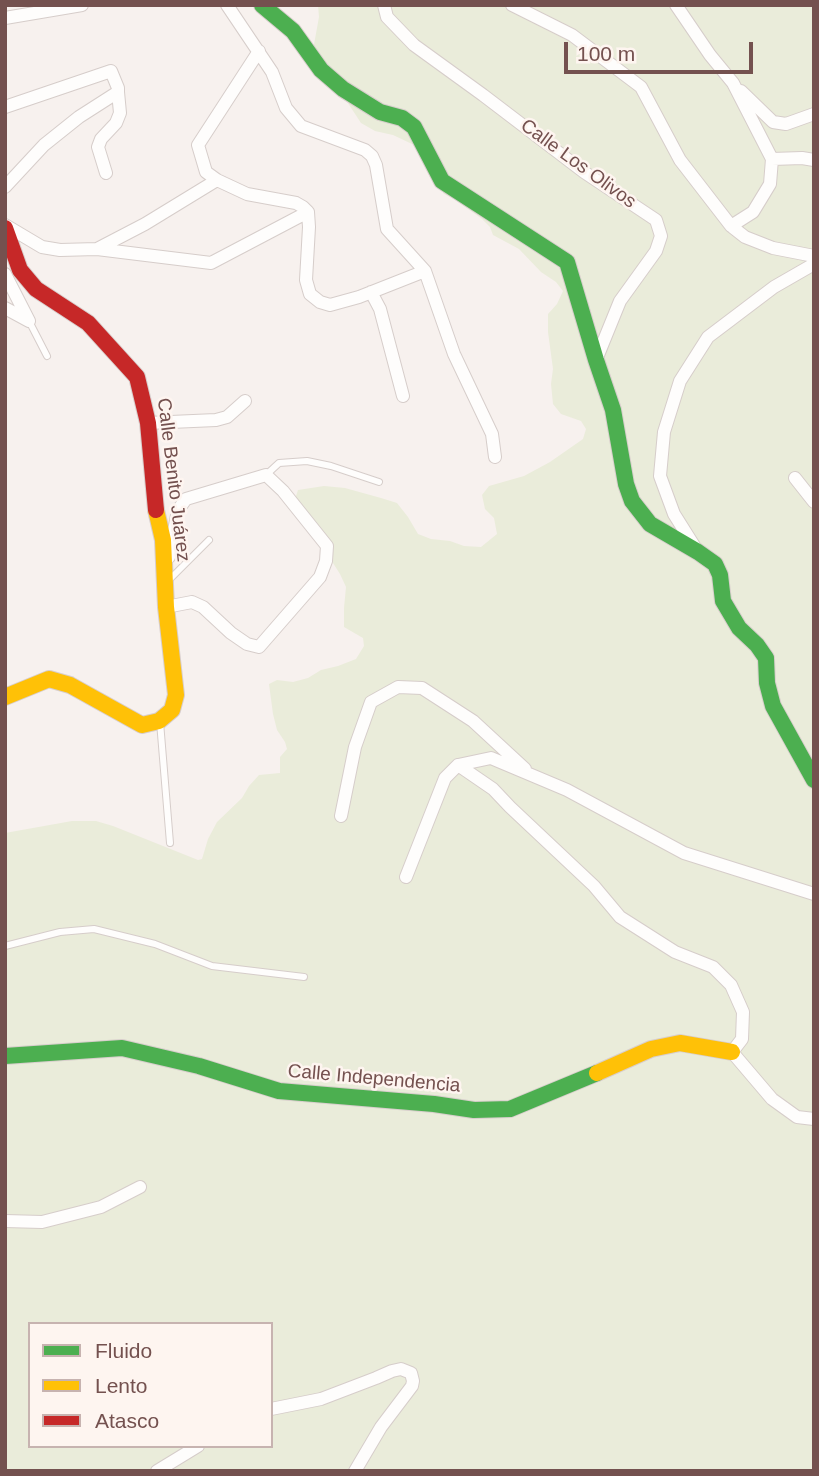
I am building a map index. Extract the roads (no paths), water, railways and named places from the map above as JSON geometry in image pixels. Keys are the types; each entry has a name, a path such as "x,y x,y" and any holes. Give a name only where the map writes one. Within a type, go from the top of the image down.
{"street":[{"path":"5,18 82,5"},
{"path":"227,5 272,72 286,108 301,126 365,150 372,156 376,165 387,229 425,271 454,354 492,434 495,457"},
{"path":"262,5 293,31 321,70 343,89 380,112 402,118 414,127 442,181 567,262 614,410 626,484 632,500 650,524 715,564 720,575 723,601 739,628 766,658 767,683 773,706 814,780"},
{"name":"Calle Los Olivos","path":"384,5 387,17 414,45 584,172 656,220 661,236 656,251 620,301 596,360"},
{"path":"512,5 572,36 641,87 680,159 731,226 745,237 773,248 814,256"},
{"path":"676,5 733,83 773,122 786,124 814,114"},
{"path":"259,51 198,145 206,172 247,194 296,203 303,207 307,212 309,227 306,280 310,294 320,302 330,305 359,297 425,271"},
{"path":"5,107 111,71 118,92 120,113 98,147 106,173"},
{"path":"731,226 753,212 770,184 772,159 733,83"},
{"path":"5,187 53,138 79,117 118,92"},
{"path":"772,159 814,160"},
{"path":"97,249 145,224 217,180"},
{"path":"5,226 42,247 60,250 97,249 211,263 307,212"},
{"name":"Calle Benito Juárez","path":"5,226 20,270 36,289 88,323 137,376 148,423 156,515 163,540 166,607 176,695 172,710 159,720"},
{"path":"698,552 674,514 660,476 664,432 680,381 708,337 774,287 814,264"},
{"path":"5,274 29,321"},
{"path":"371,292 380,309 403,396"},
{"path":"5,308 29,321"},
{"path":"148,423 216,420 228,417 244,401"},
{"path":"164,581 178,510 186,499 266,475 283,491 327,546 326,562 320,578 259,647 247,644 231,633 203,607 191,602 166,607"},
{"path":"795,478 814,502"},
{"path":"5,698 48,679 70,685 142,725 159,720"},
{"path":"341,816 355,747 371,702 398,687 422,688 473,721 533,776"},
{"path":"406,877 445,778 458,765 491,758 568,790 684,853 814,894"},
{"path":"458,765 493,789 594,886 620,917 675,952 713,967 731,985 743,1012 742,1039 732,1052 772,1099 797,1117 814,1119"},
{"name":"Calle Independencia","path":"5,1056 122,1048 199,1066 279,1091 474,1110 510,1109 651,1049 680,1043 732,1052"},
{"path":"5,1221 42,1222 101,1207 140,1187"},
{"path":"273,1409 320,1399 392,1371 401,1369 411,1373 412,1386 381,1427 355,1471"},
{"path":"156,1471 195,1448"}],"lane":[{"path":"29,321 47,356"},
{"path":"266,475 279,463 307,461 379,482"},
{"path":"164,581 209,540"},
{"path":"159,720 170,843"},
{"path":"5,946 60,932 94,929 155,944 212,966 304,977"}]}
